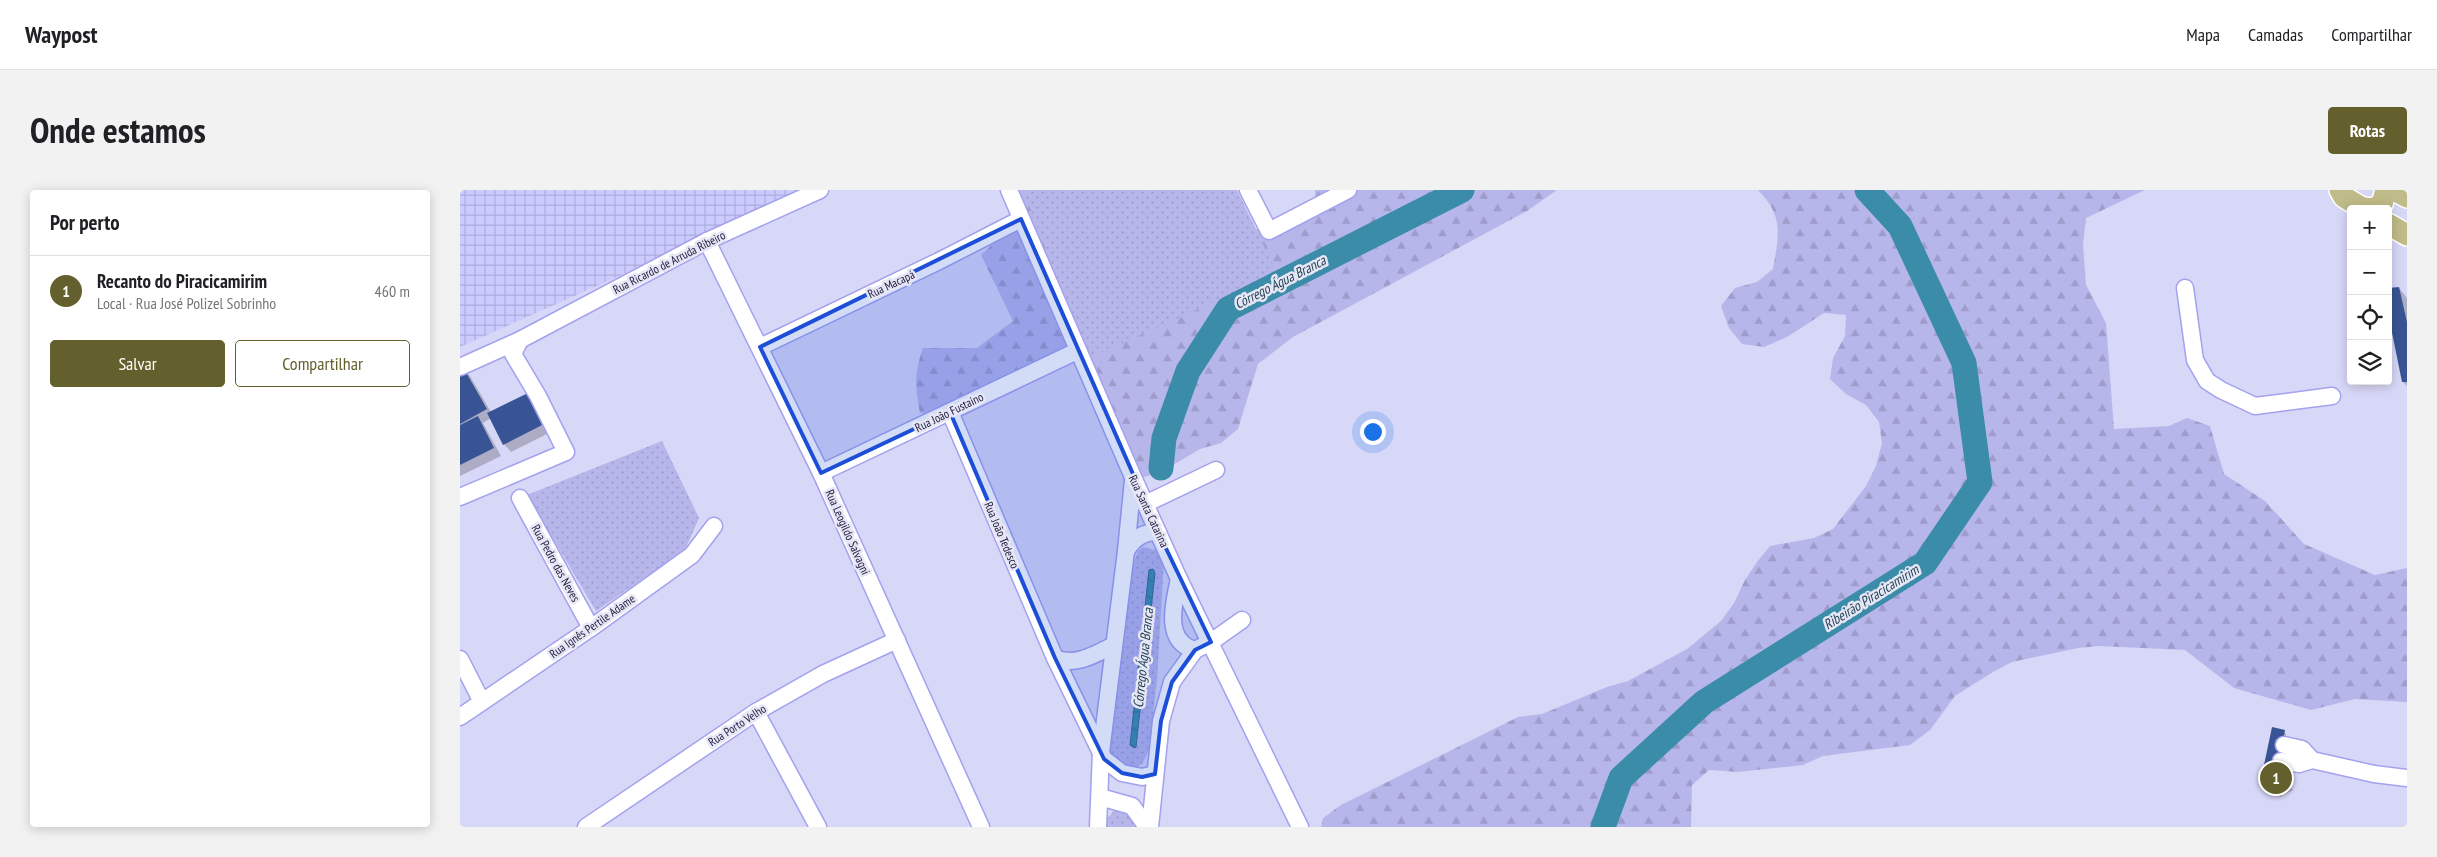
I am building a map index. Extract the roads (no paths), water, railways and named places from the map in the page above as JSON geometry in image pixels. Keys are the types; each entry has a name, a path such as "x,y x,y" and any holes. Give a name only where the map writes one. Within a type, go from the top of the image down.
{"main road":[{"path":"2340,190 2344,197 2358,205"},
{"path":"2380,205 2386,190"},
{"path":"2394,190 2407,198"},
{"path":"2407,215 2403,224 2407,235"},
{"path":"2392,226 2407,235"}],"street":[{"name":"Rua Ricardo de Arruda Ribeiro","path":"460,367 520,340 707,241 820,190"},
{"name":"Rua Santa Catarina","path":"1009,190 1077,351 1145,504 1300,827"},
{"path":"1248,190 1269,231 1348,190"},
{"name":"Rua Macapá","path":"760,347 1021,219"},
{"name":"Rua Leogildo Salvagni","path":"707,241 821,473 981,827"},
{"path":"2184,288 2195,360 2207,381 2255,406 2332,396"},
{"path":"460,497 566,452 538,396 513,354 520,340"},
{"name":"Rua João Fustaino","path":"821,473 1077,351"},
{"name":"Rua João Tedesco","path":"950,412 1055,658 1104,759 1122,773 1142,777 1155,774"},
{"path":"1145,504 1216,470"},
{"path":"1098,827 1101,752 1126,552 1133,477"},
{"name":"Rua Pedro das Neves","path":"520,498 591,628"},
{"name":"Rua Ignês Pertile Adame","path":"460,717 591,628 692,555 714,526"},
{"path":"1126,552 1138,537 1150,532 1158,532"},
{"path":"1179,578 1173,610 1173,622 1180,641 1186,648 1195,650"},
{"path":"1148,827 1161,721 1172,682 1195,650 1211,642 1242,620"},
{"name":"Rua Porto Velho","path":"586,827 756,712 823,674 897,640"},
{"path":"1055,658 1068,662 1080,660 1114,645"},
{"path":"460,659 482,702"},
{"path":"756,712 812,825"},
{"path":"2283,753 2299,764 2312,760 2374,774 2407,778"},
{"path":"1100,797 1132,806 1148,827"}],"water":[{"path":"1153,569 1155,573 1136,747 1134,748 1130,745 1149,570"}],"waterway":[{"name":"Córrego Água Branca","path":"1161,468 1164,438 1188,371 1228,309 1462,190"},
{"name":"Ribeirão Piracicamirim","path":"1603,827 1621,778 1704,702 1925,563 1980,482 1964,363 1900,226 1867,190"}],"place":[{"name":"Recanto do Piracicamirim","path":"2276,778"}]}
